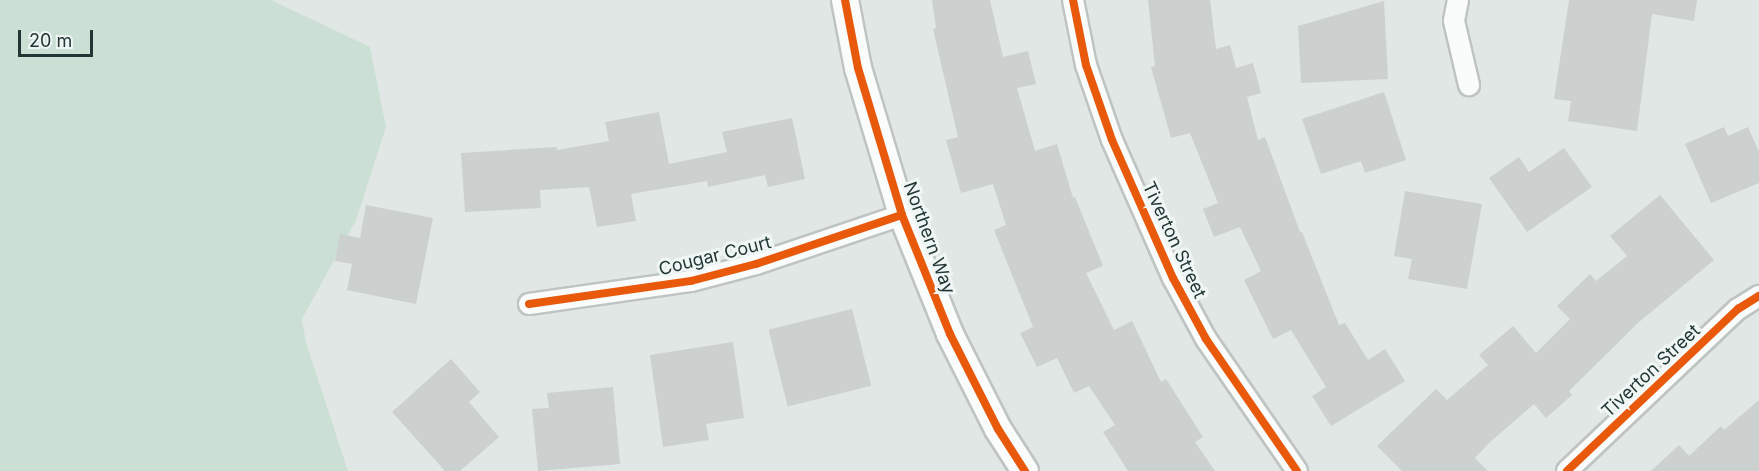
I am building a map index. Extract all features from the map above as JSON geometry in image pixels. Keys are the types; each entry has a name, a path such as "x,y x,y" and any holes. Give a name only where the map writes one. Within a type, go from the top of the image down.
{"street":[{"name":"Northern Way","path":"845,0 858,68 902,215 950,334 998,429 1026,471"},
{"name":"Tiverton Street","path":"1073,0 1086,65 1112,140 1173,278 1206,339 1297,471"},
{"path":"1458,0 1454,21 1469,84"},
{"name":"Cougar Court","path":"529,304 691,281 756,264 902,215"},
{"name":"Tiverton Street","path":"1567,471 1738,309 1759,296"}],"green space":[{"path":"0,0 271,0 370,47 386,127 356,220 302,319 306,343 348,471 0,471"}],"building":[{"path":"932,0 990,0 1003,57 1028,51 1036,84 1017,88 1035,151 1057,144 1073,198 1075,197 1103,266 1086,273 1114,330 1132,321 1161,382 1166,379 1203,437 1195,442 1215,471 1128,471 1103,432 1115,425 1089,386 1074,393 1057,358 1037,367 1020,333 1033,327 994,230 1006,225 993,184 961,193 946,140 958,137 933,29 936,28"},
{"path":"1148,0 1210,0 1216,49 1230,45 1236,68 1253,63 1261,93 1247,97 1258,140 1265,137 1300,232 1302,232 1339,325 1345,323 1368,360 1385,349 1405,381 1331,426 1312,396 1326,387 1291,330 1273,339 1244,280 1261,271 1240,227 1214,237 1203,209 1218,203 1190,133 1171,138 1151,67 1155,66"},
{"path":"1569,0 1697,0 1694,21 1652,14 1637,131 1568,121 1571,101 1554,99"},
{"path":"1384,1 1388,79 1301,83 1298,26"},
{"path":"1384,92 1406,160 1365,173 1361,161 1321,174 1302,119"},
{"path":"659,112 669,164 727,152 722,132 792,118 805,179 768,187 765,175 708,187 707,181 631,194 636,221 597,227 589,187 540,190 541,208 465,212 461,153 557,147 557,150 609,141 605,122"},
{"path":"1724,127 1728,136 1748,127 1759,152 1759,183 1711,203 1685,144"},
{"path":"1564,148 1592,187 1527,232 1489,178 1519,157 1529,172"},
{"path":"1405,191 1482,204 1467,289 1408,279 1412,259 1394,256"},
{"path":"1660,195 1714,260 1639,322 1569,391 1572,395 1546,418 1534,404 1489,443 1475,458 1488,471 1402,471 1377,446 1436,389 1447,400 1488,365 1479,355 1513,326 1536,353 1570,319 1557,306 1590,274 1596,281 1627,256 1610,236"},
{"path":"366,205 433,218 416,304 347,290 352,264 335,261 340,234 360,238"},
{"path":"852,309 871,386 788,406 769,330"},
{"path":"733,342 744,418 706,424 709,440 663,447 650,355"},
{"path":"451,359 480,392 469,402 499,437 460,471 445,471 392,412"},
{"path":"613,387 620,464 538,471 532,409 549,408 547,393"},
{"path":"1759,400 1759,471 1651,471 1679,445 1689,456 1721,426 1724,430"}],"cycle path":[{"path":"845,0 858,68 902,215 950,334 998,429 1025,471"},
{"path":"1073,0 1086,65 1112,140 1173,278 1206,339 1297,471"},
{"path":"529,304 691,281 756,264 902,215"},
{"path":"1567,471 1738,309 1759,296"}]}
